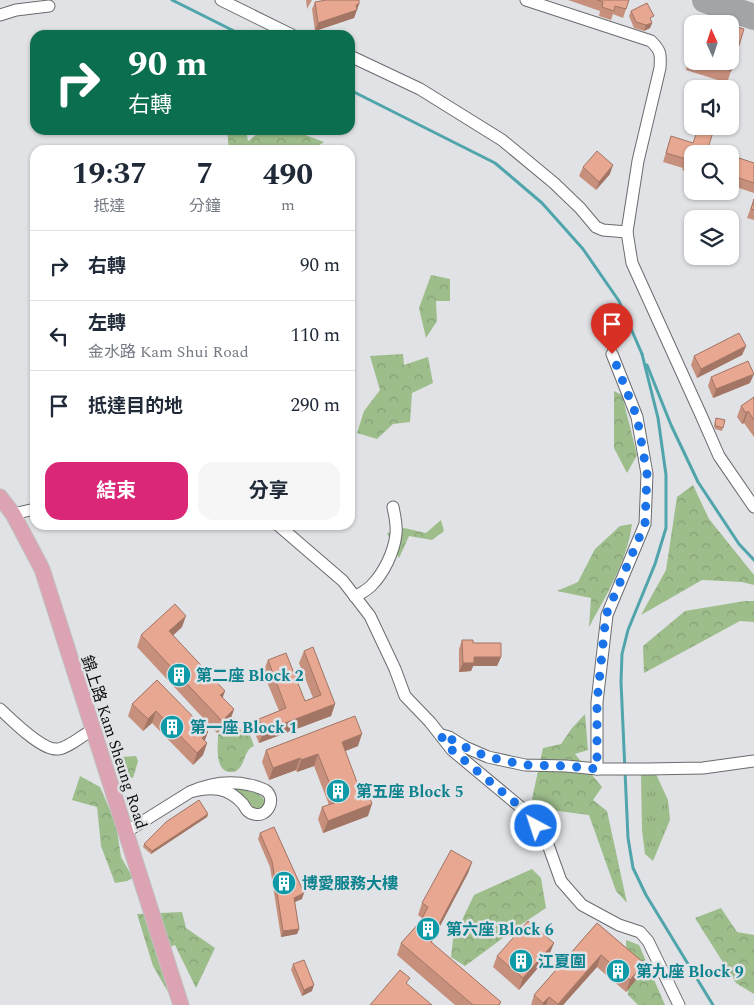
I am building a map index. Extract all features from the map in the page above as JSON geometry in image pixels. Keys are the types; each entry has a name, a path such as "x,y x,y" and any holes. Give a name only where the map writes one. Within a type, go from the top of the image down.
{"main road":[{"name":"錦上路 Kam Sheung Road","path":"0,497 12,514 42,569 181,1005"}],"street":[{"path":"221,0 282,30"},
{"path":"526,0 651,41 659,49 661,55 660,68 638,161 627,232 632,263 719,456 754,507"},
{"path":"0,15 16,10 49,6"},
{"path":"355,58 420,89 502,140 554,183 580,208 596,227 603,230 627,232"},
{"path":"597,769 597,702 606,615 645,524 647,474 637,417 612,354"},
{"path":"355,597 370,588 380,576 393,549 396,533 393,507"},
{"path":"12,514 30,510"},
{"path":"284,530 343,581 370,616 395,669 405,696 430,722 452,750 524,810 547,842 561,882 582,905 619,925 640,932 648,941 679,1005"},
{"path":"0,709 38,742 48,748 58,749 65,747 92,730"},
{"path":"440,735 488,757 525,765 597,769 646,769 703,768 754,761"},
{"path":"126,832 190,792 216,783 247,784 264,790 269,794 271,805 268,811 257,815 251,814 238,800 221,790 209,788 190,792"}],"green space":[{"path":"228,135 247,135 248,141 256,135 305,135 324,142 320,145 228,145"},
{"path":"431,275 450,279 450,301 436,301 437,321 426,338 419,308"},
{"path":"403,354 404,365 428,357 433,383 412,393 410,422 393,424 377,439 357,433 364,411 380,390 370,356"},
{"path":"614,391 622,395 637,455 627,473 614,448"},
{"path":"693,485 709,519 754,575 754,585 742,582 702,580 641,615 666,570 677,497"},
{"path":"441,520 444,531 432,540 409,536 399,558 387,533 404,528 426,533"},
{"path":"632,524 621,564 589,627 591,598 557,591 578,582 595,549 620,526"},
{"path":"754,601 754,622 740,621 644,673 643,646 685,611"},
{"path":"585,714 588,750 575,754 602,787 593,800 607,811 627,903 616,891 589,815 543,809 532,799 543,748 561,744"},
{"path":"231,724 250,735 254,746 247,752 239,768 232,772 222,768 218,758 218,735"},
{"path":"136,756 138,761 133,778 117,773 121,757"},
{"path":"656,774 668,800 670,820 653,861 645,854 642,830 641,775"},
{"path":"80,776 100,787 116,824 121,857 133,878 127,881 115,883 101,846 97,807 72,800"},
{"path":"230,788 256,793 264,799 265,804 261,808 254,808 247,800"},
{"path":"532,869 541,878 546,908 465,966 451,957 453,939 474,895"},
{"path":"721,908 737,932 754,935 754,994 736,983 695,918"},
{"path":"182,912 186,928 215,948 196,988 175,945 158,952 168,992 153,966 137,914"},
{"path":"626,940 639,945 665,1005 638,1005 628,995"}],"building":[{"path":"359,0 359,4 356,5 357,10 318,23 315,2"},
{"path":"597,0 629,0 626,9 615,6 614,11 602,7 603,2"},
{"path":"647,3 654,16 650,18 652,23 646,25 636,22 631,11"},
{"path":"739,28 744,29 739,45"},
{"path":"696,135 712,135 709,145 684,145 684,158 666,153 671,136 693,143"},
{"path":"597,151 613,165 599,182 583,167"},
{"path":"739,158 754,163 754,183 739,178"},
{"path":"754,199 754,210 751,209"},
{"path":"739,333 746,346 701,369 694,356"},
{"path":"748,361 754,374 716,389 711,377"},
{"path":"754,397 754,420 748,411 746,413 741,406"},
{"path":"716,418 725,420 723,428 716,426"},
{"path":"175,604 186,616 169,631 225,691 220,695 234,709 222,721 141,635"},
{"path":"462,640 473,640 473,643 501,643 501,657 474,657 474,663 463,663"},
{"path":"313,647 335,704 264,731 259,719 286,708 268,660 286,653 305,701 321,695 304,651"},
{"path":"157,680 208,732 202,738 207,743 197,753 156,711 148,719 132,704"},
{"path":"355,716 362,734 342,742 361,793 367,790 372,804 328,821 322,807 337,802 318,754 301,760 300,758 273,768 266,750"},
{"path":"199,800 208,814 152,851 144,844 166,822"},
{"name":"博愛服務大樓","path":"274,827 304,893 294,898 299,929 283,931 272,861 260,833"},
{"name":"第六座 Block 6","path":"451,850 472,862 430,941 501,1002 498,1005 473,1005 401,943 420,922 428,907 422,903"},
{"name":"江夏圍","path":"528,921 554,943 523,978 497,956"},
{"name":"第九座 Block 9","path":"597,923 644,963 630,980 601,955 558,1004 549,997 543,1003 534,995"},
{"path":"304,960 314,985 304,990 293,964"},
{"path":"400,970 410,978 406,983 432,1005 370,1005"}],"waterway":[{"path":"172,0 232,30"},
{"path":"355,93 495,163 542,203 583,249 619,301 642,354"},
{"path":"642,354 658,418 666,475 666,528 655,564 628,630 622,654 621,682 628,838 633,868 646,895 713,1005"},
{"path":"647,365 671,425 698,482 739,544 754,560"}],"taxiway":[{"path":"705,0 754,17"}],"place":[{"name":"第二座 Block 2","path":"179,675"},
{"name":"第一座 Block 1","path":"172,727"},
{"name":"第五座 Block 5","path":"338,791"},
{"name":"博愛服務大樓","path":"284,883"},
{"name":"第六座 Block 6","path":"428,929"},
{"name":"江夏圍","path":"521,961"},
{"name":"第九座 Block 9","path":"618,971"}],"route":[{"path":"536,826 524,810 452,750 440,735 488,757 525,765 597,769 597,702 606,615 645,524 647,474 637,417 612,354"}]}
